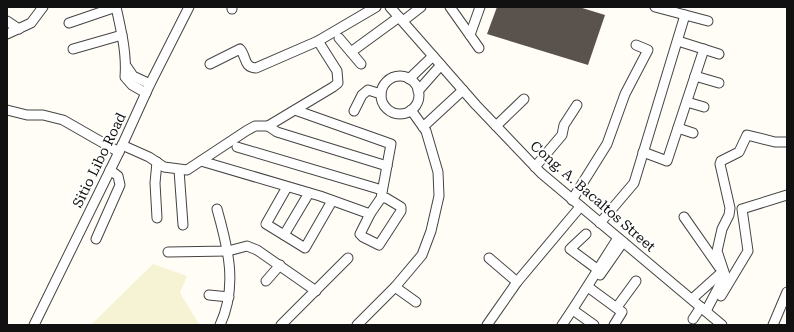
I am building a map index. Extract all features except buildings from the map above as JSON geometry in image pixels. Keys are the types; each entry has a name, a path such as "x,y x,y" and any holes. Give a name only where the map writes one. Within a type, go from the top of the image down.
{"street":[{"path":"70,23 116,7 127,67 125,77 128,81 147,91"},
{"name":"Sitio Libo Road","path":"34,325 189,7"},
{"path":"210,64 240,49 246,64 250,68 256,68 318,41 376,7"},
{"path":"351,52 397,13 422,7"},
{"path":"450,7 479,48"},
{"path":"470,35 480,7"},
{"path":"655,7 708,21"},
{"path":"7,34 31,23 42,8"},
{"name":"Cong. A. Bacaltos Street","path":"397,13 463,90 535,167 580,207 722,325"},
{"path":"600,223 634,182 685,15"},
{"path":"7,21 19,29"},
{"path":"74,49 122,35"},
{"path":"340,38 361,64"},
{"path":"268,126 333,88 338,83 338,77 334,66 318,41"},
{"path":"678,41 719,54"},
{"path":"572,200 607,144 625,94 648,50 636,45"},
{"path":"643,152 667,161 704,50"},
{"path":"409,79 433,56"},
{"path":"418,91 441,65"},
{"path":"404,76 415,84 418,91 416,105 411,110 398,114 391,112 382,101 381,94 384,84 393,77 404,76"},
{"path":"695,76 719,83"},
{"path":"354,111 362,96 368,90 381,94"},
{"path":"423,127 463,90"},
{"path":"496,126 524,99"},
{"path":"686,102 704,107"},
{"path":"535,167 562,135 564,125 577,105"},
{"path":"7,110 27,115 43,115 63,120 121,149 157,162 164,167 179,170 187,170 255,126 268,126 291,136 387,166"},
{"path":"237,147 382,194 401,207 401,211 379,245 360,234 382,194 391,144 295,110"},
{"path":"362,324 422,255 431,231 439,196 438,172 426,131 411,110"},
{"path":"678,128 693,133"},
{"path":"706,311 724,273 717,251 722,229 730,211 720,164 721,161 739,152 747,135 774,142 787,142"},
{"path":"201,161 309,193 370,214"},
{"path":"157,162 155,183 157,218"},
{"path":"96,239 120,185 118,176 110,170"},
{"path":"179,170 183,225"},
{"path":"287,187 266,224 305,248 332,201"},
{"path":"284,235 309,193"},
{"path":"693,319 706,311 748,250 742,209 787,195"},
{"path":"487,325 517,282 580,207"},
{"path":"217,209 228,251 230,271 227,309 220,325"},
{"path":"684,217 724,273"},
{"path":"586,234 570,249 599,271"},
{"path":"562,325 620,240"},
{"path":"168,252 228,251 247,246 257,250 316,291"},
{"path":"281,325 348,258"},
{"path":"489,258 517,282"},
{"path":"266,281 280,265"},
{"path":"692,299 724,273"},
{"path":"614,325 619,309 636,281"},
{"path":"395,287 416,302"},
{"path":"588,287 619,309"},
{"path":"773,325 787,292"},
{"path":"209,295 229,297"},
{"path":"572,310 594,325"}],"shaded area":[{"path":"153,264 187,276 180,293 199,324 91,325"}]}
